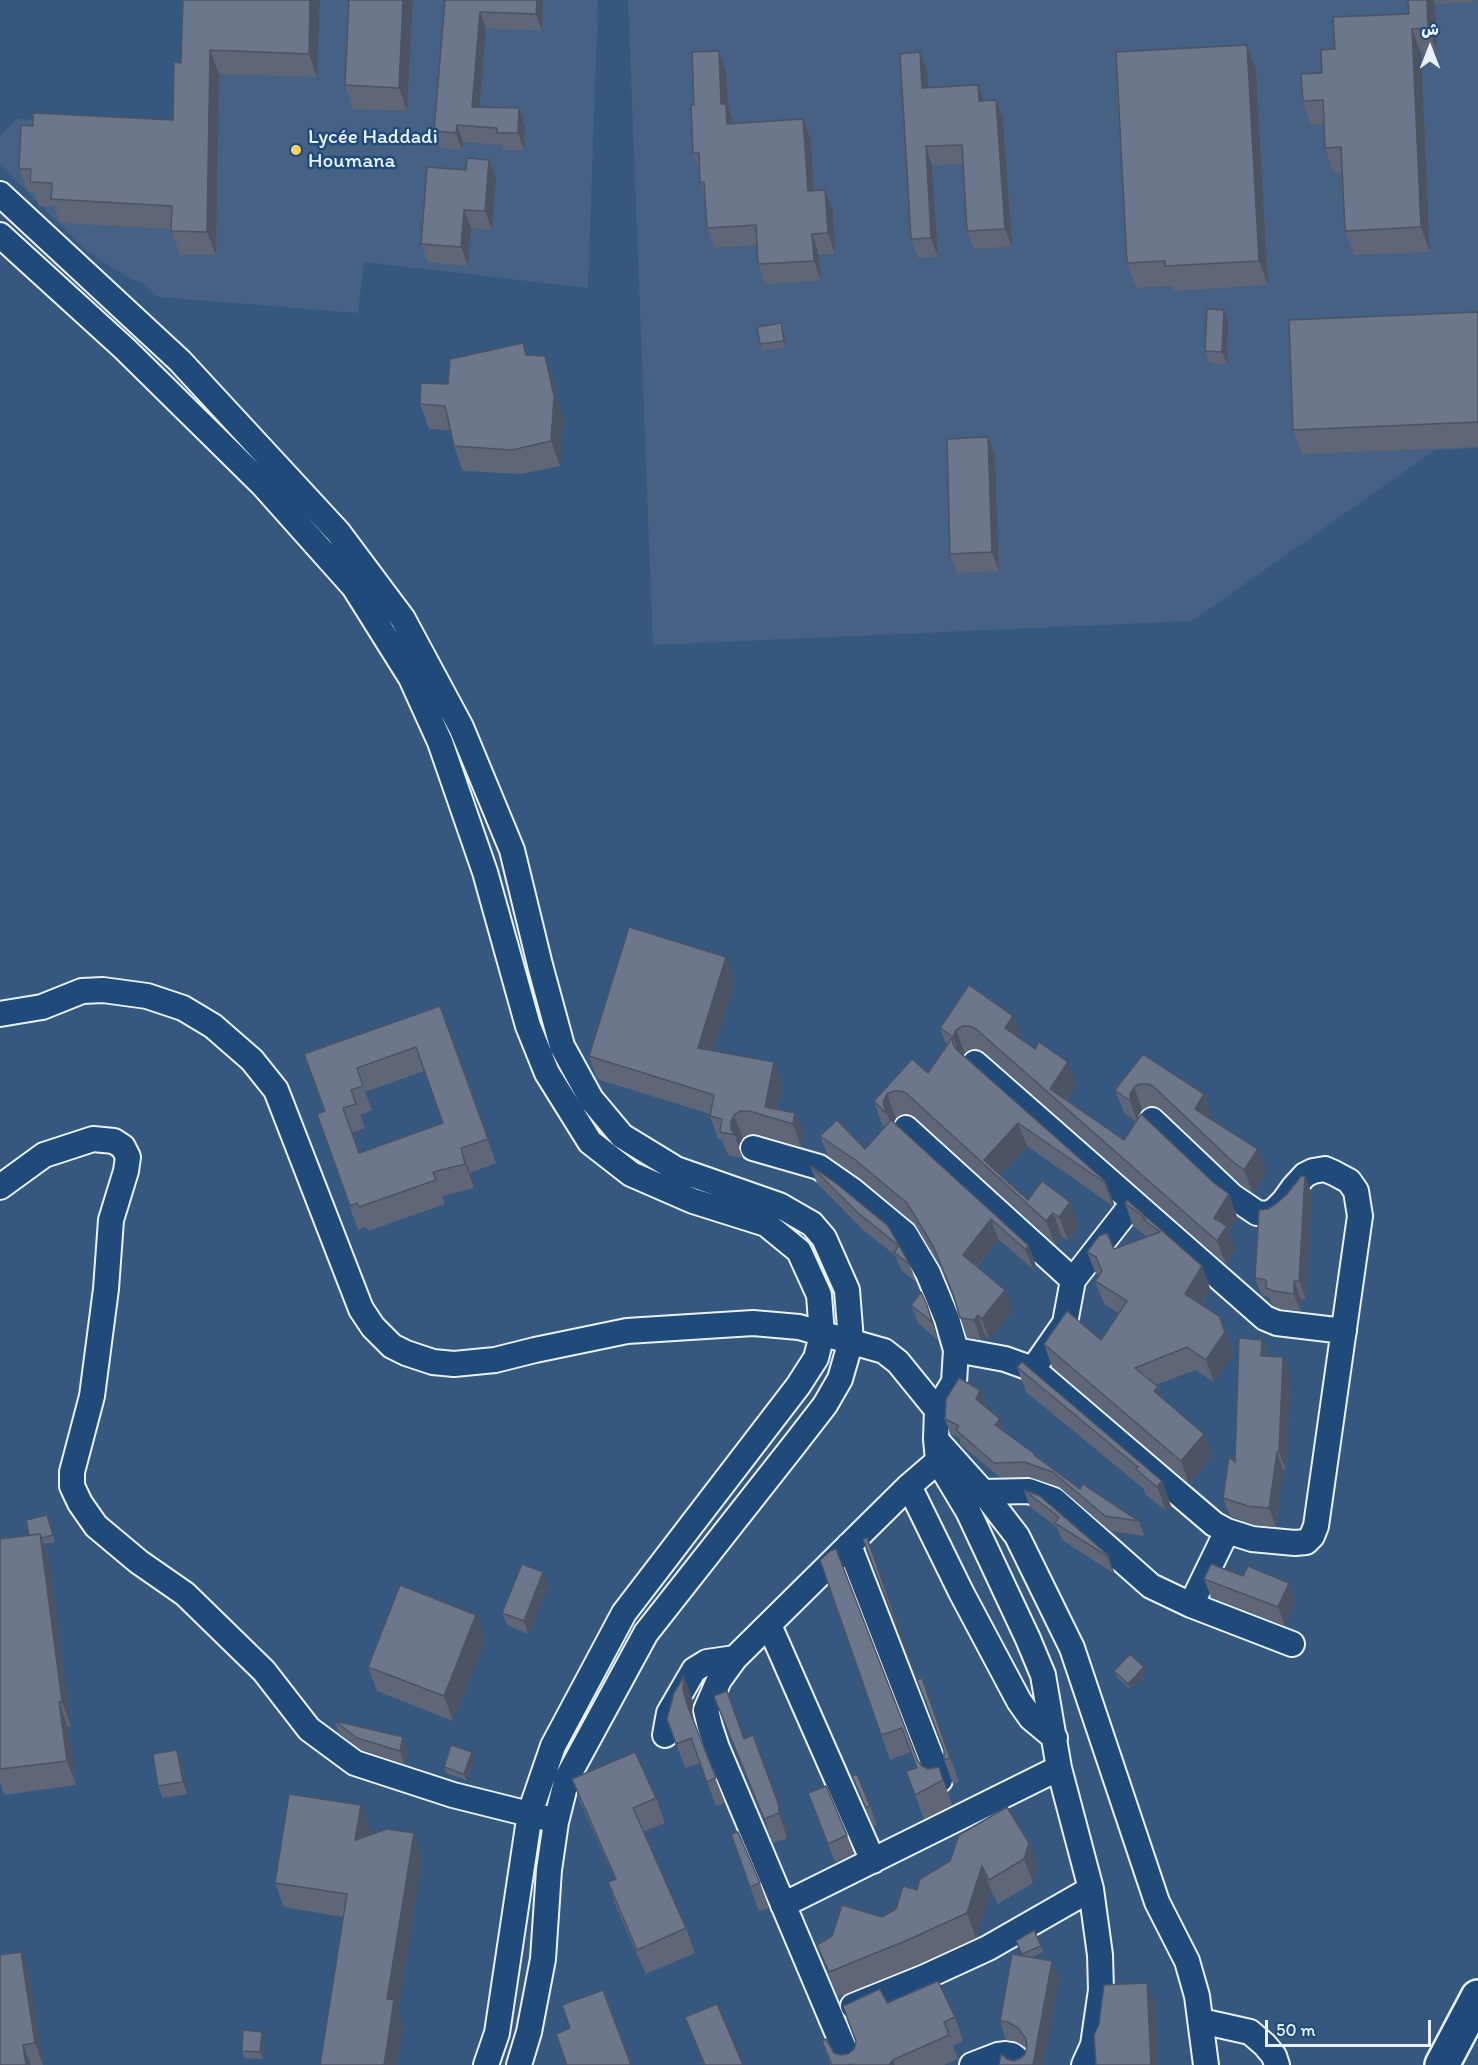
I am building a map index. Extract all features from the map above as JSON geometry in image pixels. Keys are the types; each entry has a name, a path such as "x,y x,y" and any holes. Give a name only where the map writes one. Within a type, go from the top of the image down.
{"highway":[{"path":"1442,2065 1478,1997"}],"street":[{"path":"0,194 180,361 338,532 403,619 462,726 512,850 562,1046 591,1099 622,1136 676,1169 779,1205 812,1224 824,1238 847,1290 851,1341 840,1379 825,1405 646,1633 567,1778 556,1822 549,1870 543,1959 529,2032 519,2065"},
{"path":"0,235 124,349 255,477 354,587 411,678 440,742 485,872 528,1026 547,1073 590,1142 631,1174 693,1201 766,1224 799,1251 819,1295 822,1335 816,1358 798,1386 624,1614 553,1746 530,1814 497,2033 486,2065"},
{"path":"0,1014 42,1007 82,991 103,990 147,996 183,1008 213,1026 252,1060 276,1090 361,1309 374,1328 392,1346 406,1353 433,1362 454,1364 495,1360 627,1331 753,1323 799,1327 884,1351 898,1362 937,1410"},
{"path":"975,1063 1264,1318 1277,1323 1344,1331"},
{"path":"956,1350 1005,1359 1033,1369 1214,1524 1227,1531 1252,1539 1295,1543 1306,1542 1312,1536 1316,1526 1360,1216 1356,1191 1349,1181 1325,1169 1313,1171 1305,1175 1294,1186 1275,1210 1268,1214 1257,1213 1232,1196 1152,1120"},
{"path":"906,1128 1073,1280"},
{"path":"0,1187 44,1155 93,1139 114,1141 123,1147 128,1157 111,1220 106,1289 92,1396 72,1472 72,1486 80,1503 96,1526 139,1562 185,1594 264,1671 309,1729 355,1763 453,1795 556,1822"},
{"path":"753,1148 819,1167 852,1190 905,1234 928,1273 946,1319 956,1350 954,1382 937,1410 937,1450 968,1511 1043,1675 1059,1768 1091,1889 1100,1955 1101,1990 1093,2045 1084,2065"},
{"path":"1033,1369 1062,1330 1073,1280 1133,1203"},
{"path":"851,2065 828,2016 717,1748 706,1710 719,1680 735,1658 909,1486 937,1450"},
{"path":"937,1450 983,1492 1017,1536 1072,1648 1157,1902 1187,1961 1197,1996 1206,2065"},
{"path":"909,1486 961,1592 1019,1701 1031,1718 1055,1738"},
{"path":"983,1492 1029,1491 1054,1500 1151,1586 1191,1605 1293,1644"},
{"path":"1191,1605 1227,1531"},
{"path":"849,1545 940,1780"},
{"path":"769,1625 873,1861"},
{"path":"664,1735 669,1713 694,1670 707,1662 735,1658"},
{"path":"783,1905 1059,1768"},
{"path":"828,2016 925,1977 988,1948 1091,1889"},
{"path":"1201,2021 1250,2032 1265,2044 1277,2065"},
{"path":"972,2065 1006,2054 1016,2058 1020,2065"}],"shaded area":[{"name":"Lycée Haddadi Houmana","path":"198,0 598,0 588,288 364,262 358,313 158,297 142,283 127,277 87,251 0,165 0,135 17,119 187,127"},
{"path":"628,0 1478,0 1478,448 1435,450 1192,621 653,645"}],"building":[{"path":"183,0 310,0 309,54 210,50 207,232 171,231 172,206 51,199 52,183 30,182 31,169 19,169 21,125 33,126 33,113 173,120 174,62 181,63"},
{"path":"349,0 403,0 399,88 345,85"},
{"path":"445,0 537,0 536,14 480,12 472,107 519,108 518,133 497,133 497,128 457,125 456,133 434,131"},
{"path":"1408,0 1427,0 1428,28 1412,29 1421,227 1345,231 1341,147 1325,148 1323,100 1303,101 1301,74 1322,73 1321,50 1335,49 1333,17 1409,14"},
{"path":"1247,45 1259,261 1165,266 1165,261 1127,263 1116,52"},
{"path":"719,51 721,104 726,104 727,124 803,119 808,191 825,190 828,233 812,234 814,261 758,264 756,225 707,228 704,182 700,183 699,153 693,153 692,52"},
{"path":"920,52 922,88 978,85 979,101 996,100 1005,229 967,231 962,145 926,146 931,238 911,239 900,54"},
{"path":"467,158 489,160 485,211 464,210 461,247 421,244 427,167 466,170"},
{"path":"1207,309 1224,310 1222,352 1205,351"},
{"path":"1478,312 1478,422 1293,430 1289,320"},
{"path":"781,323 784,341 760,344 757,327"},
{"path":"523,343 526,355 545,356 554,396 551,441 512,450 454,446 445,406 420,404 421,383 448,384 450,359"},
{"path":"988,437 992,552 950,554 947,439"},
{"path":"629,927 726,957 698,1048 774,1062 765,1107 795,1113 793,1124 749,1111 741,1111 734,1115 731,1122 731,1129 735,1135 720,1132 722,1119 710,1116 714,1095 589,1056"},
{"path":"969,985 1013,1016 1005,1028 1035,1049 1039,1042 1068,1062 1050,1089 1124,1140 1141,1114 1214,1183 1229,1194 1214,1218 1227,1226 1217,1241 976,1029 963,1026 956,1030 953,1037 940,1028"},
{"path":"440,1006 488,1139 461,1148 465,1164 433,1172 436,1180 359,1207 357,1203 350,1206 317,1114 325,1111 304,1054","holes":["416,1047 443,1123 359,1153 343,1108 356,1104 351,1090 363,1086 357,1068"]},
{"path":"952,1038 957,1050 1105,1181 1018,1123 984,1160 1028,1200 1042,1181 1070,1202 1059,1217 1053,1213 1046,1221 906,1093 894,1091 887,1094 883,1102 886,1113 874,1101 912,1059 928,1073"},
{"path":"1143,1054 1204,1094 1195,1109 1258,1149 1244,1170 1154,1087 1140,1084 1134,1087 1130,1094 1130,1101 1115,1090"},
{"path":"837,1120 865,1149 891,1120 1029,1246 1025,1249 991,1219 963,1255 1005,1290 982,1319 978,1315 974,1320 960,1318 934,1248 907,1203 854,1159 820,1136"},
{"path":"810,1165 888,1226 910,1265 894,1252 899,1246 857,1212"},
{"path":"1301,1176 1305,1176 1299,1281 1294,1281 1294,1294 1266,1288 1266,1280 1255,1278 1259,1210 1268,1209 1276,1204"},
{"path":"1127,1200 1202,1266 1185,1294 1219,1316 1225,1332 1206,1360 1187,1347 1135,1368 1158,1387 1154,1391 1204,1434 1181,1461 1044,1344 1067,1311 1101,1340 1127,1301 1095,1281 1102,1271 1096,1257 1087,1252 1099,1236 1107,1233 1114,1249 1160,1232 1125,1203"},
{"path":"921,1292 927,1305 932,1322 911,1305"},
{"path":"1239,1338 1262,1340 1261,1356 1283,1357 1279,1452 1277,1452 1269,1508 1248,1506 1223,1498 1229,1457 1235,1462"},
{"path":"1022,1362 1162,1481 1157,1487 1136,1469 1138,1467 1017,1367"},
{"path":"959,1378 980,1390 976,1399 1000,1419 995,1425 1080,1489 1083,1484 1139,1521 1105,1516 1053,1472 1024,1462 994,1463 956,1430 959,1426 945,1419 946,1399"},
{"path":"1024,1490 1040,1496 1108,1555 1055,1523 1059,1517"},
{"path":"47,1515 53,1535 42,1538 40,1534 29,1535 26,1520"},
{"path":"40,1534 62,1702 59,1702 67,1761 0,1769 0,1539"},
{"path":"867,1538 917,1679 863,1539"},
{"path":"836,1549 918,1761 928,1769 939,1767 943,1780 915,1795 906,1771 917,1768 902,1728 881,1735 820,1560"},
{"path":"522,1564 543,1572 524,1621 502,1613"},
{"path":"1211,1564 1243,1576 1248,1566 1289,1583 1278,1607 1204,1579"},
{"path":"400,1585 476,1615 444,1696 368,1667"},
{"path":"1130,1654 1144,1667 1128,1684 1114,1671"},
{"path":"684,1676 683,1689 688,1707 716,1778 707,1782 691,1738 676,1744 667,1719 674,1693"},
{"path":"922,1678 950,1758 944,1760 944,1750 917,1680"},
{"path":"727,1691 744,1739 753,1735 779,1806 779,1813 764,1819 714,1696"},
{"path":"335,1721 403,1737 400,1751 357,1738"},
{"path":"451,1745 472,1752 464,1774 444,1767"},
{"path":"177,1750 183,1782 158,1786 153,1754"},
{"path":"635,1752 656,1798 633,1808 686,1928 637,1950 608,1882 616,1879 572,1779"},
{"path":"857,1774 870,1806 866,1808 852,1776"},
{"path":"826,1786 847,1835 828,1844 808,1793"},
{"path":"289,1794 361,1805 355,1840 387,1829 414,1833 387,1999 394,2000 384,2065 320,2065 347,1894 275,1883"},
{"path":"1007,1807 1029,1843 1024,1859 989,1880 982,1866 967,1913 829,1972 817,1945 832,1936 842,1905 882,1917 896,1909 903,1886 917,1890 920,1879 950,1861 959,1835"},
{"path":"738,1832 760,1883 750,1887 731,1834"},
{"path":"1034,1930 1041,1946 1022,1954 1016,1941"},
{"path":"21,1952 35,2043 23,2045 26,2065 0,2065 0,1955"},
{"path":"1012,1954 1052,1961 1033,2065 999,2065 1001,2054 1014,2061 1025,2054 1027,2047 1026,2039 1018,2028 1008,2022 1000,2021"},
{"path":"938,1981 955,2017 944,2022 949,2035 893,2060 889,2065 832,2065 822,2041 826,2039 834,2053 841,2055 848,2054 854,2049 856,2042 843,2006 880,1989 887,2003"},
{"path":"1147,1983 1151,2065 1096,2065 1094,2035 1099,2024 1104,1985"},
{"path":"603,1990 631,2065 567,2065 556,2034 570,2028 562,2005"},
{"path":"717,2004 743,2065 705,2065 685,2017"},
{"path":"243,2030 262,2032 260,2052 242,2051"}],"place":[{"name":"Lycée Haddadi Houmana","path":"296,150"}]}
